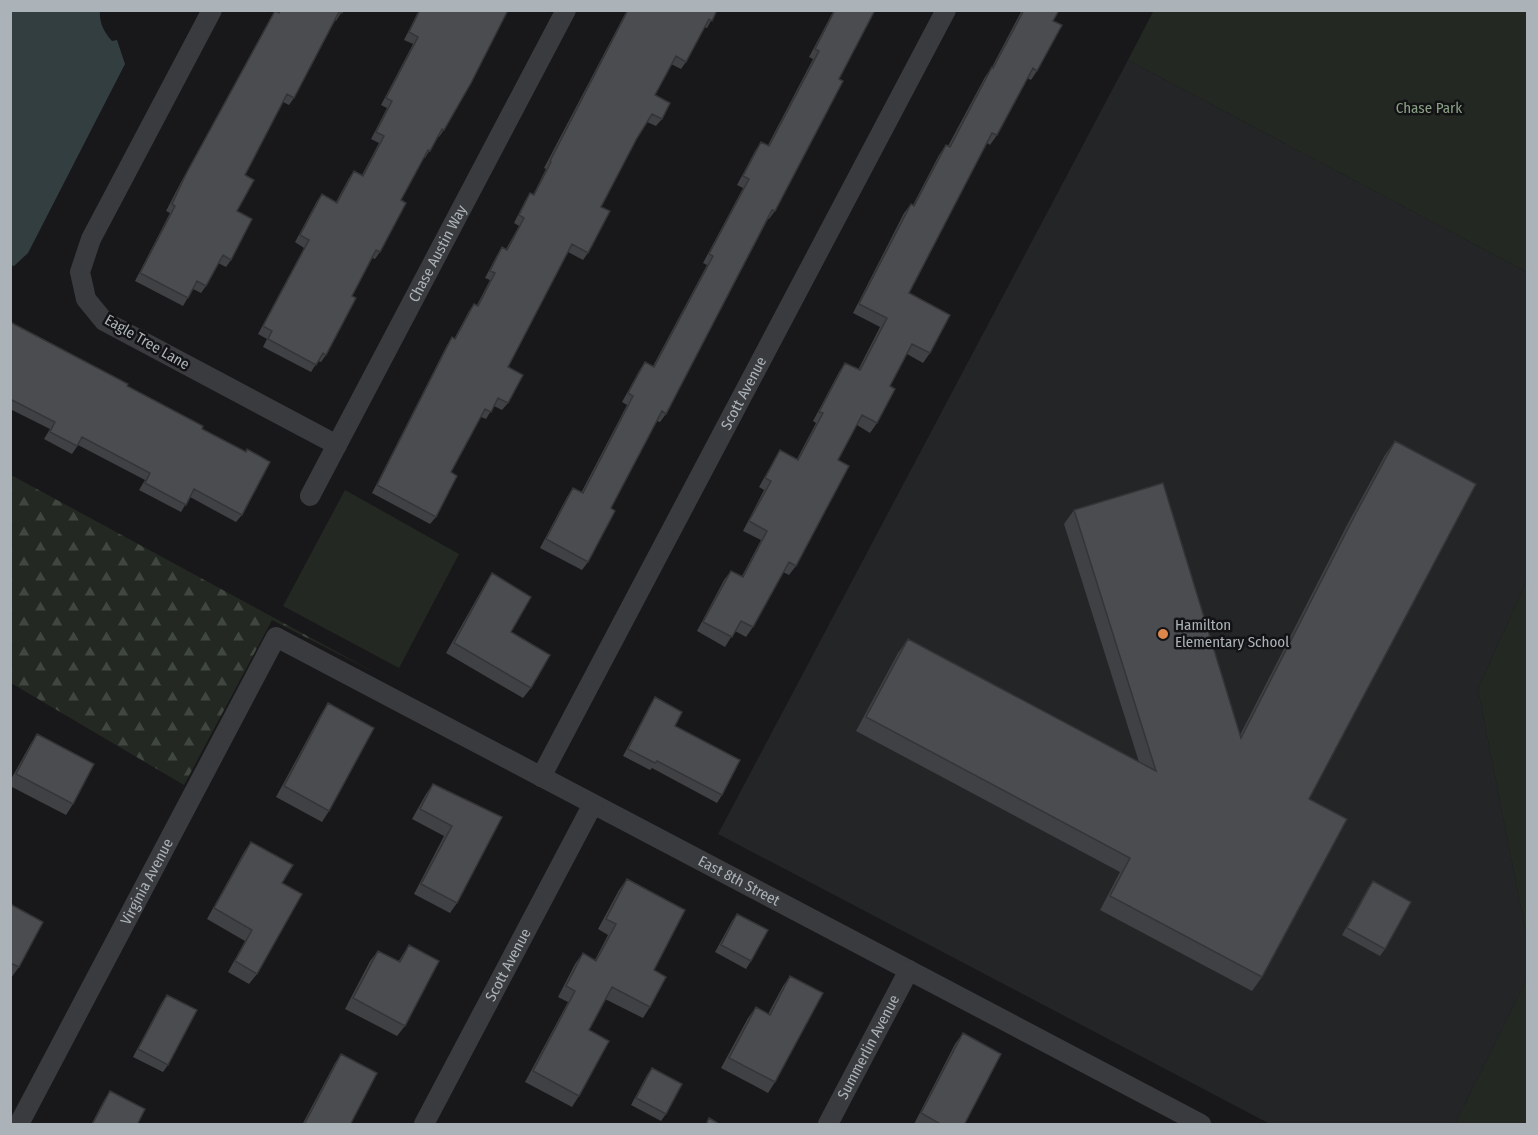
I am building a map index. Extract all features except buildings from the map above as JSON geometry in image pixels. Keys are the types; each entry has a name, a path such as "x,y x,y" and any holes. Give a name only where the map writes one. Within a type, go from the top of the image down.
{"street":[{"name":"Eagle Tree Lane","path":"212,10 91,239 80,272 86,299 104,321 337,445"},
{"name":"Chase Austin Way","path":"310,496 566,10"},
{"name":"Scott Avenue","path":"541,777 946,10"},
{"name":"East 8th Street","path":"276,637 1201,1125"},
{"name":"Virginia Avenue","path":"19,1125 276,637"},
{"name":"Scott Avenue","path":"424,1125 593,804"},
{"name":"Summerlin Avenue","path":"828,1125 909,970"}],"shaded area":[{"path":"10,11 100,11 103,27 112,41 117,40 125,64 28,253 14,266 10,265"},
{"name":"Hamilton Elementary School","path":"1128,60 1527,272 1527,580 1478,689 1527,938 1527,979 1455,1124 1270,1124 718,834"}],"green space":[{"name":"Chase Park","path":"1154,10 1527,11 1527,272 1128,60"},
{"path":"11,475 372,671 272,620 184,785 11,683"},
{"path":"345,490 459,554 399,668 283,606"},
{"path":"1527,580 1527,938 1478,689"},
{"path":"1527,979 1527,1124 1455,1124"}],"place":[{"name":"Hamilton Elementary School","path":"1163,634"}]}
